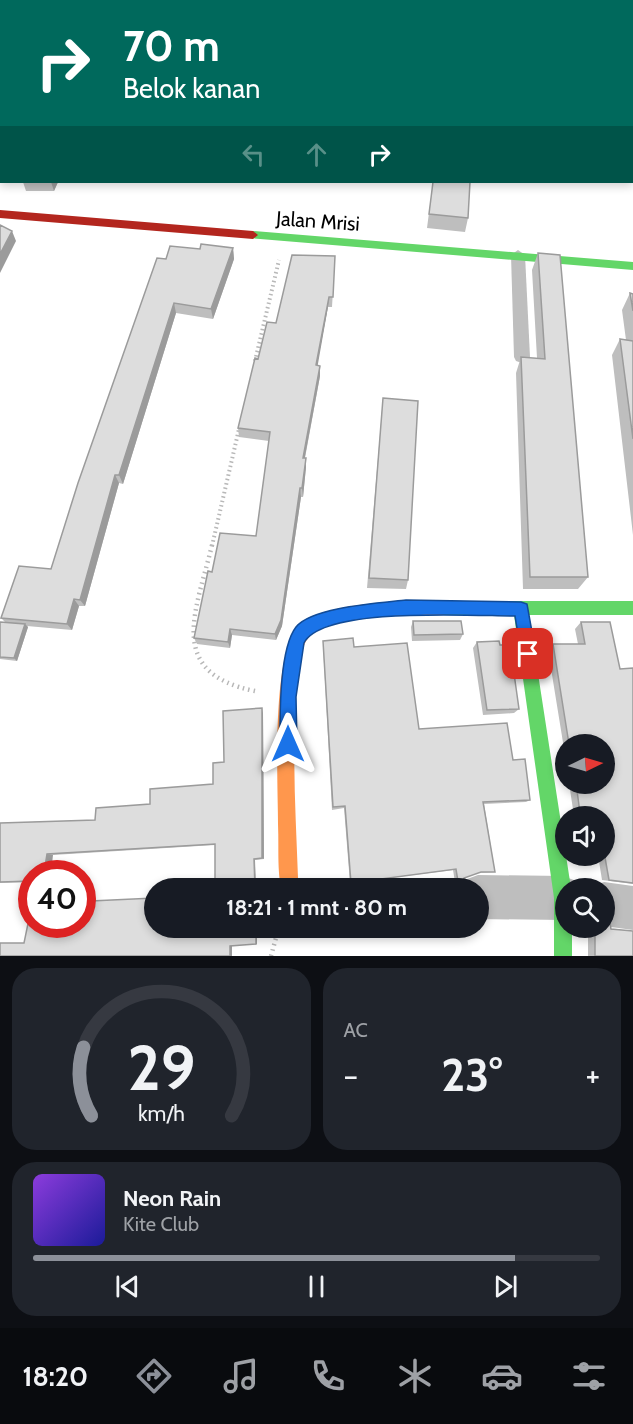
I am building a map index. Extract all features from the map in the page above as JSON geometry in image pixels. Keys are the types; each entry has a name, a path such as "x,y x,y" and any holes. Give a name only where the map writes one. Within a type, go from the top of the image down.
{"street":[{"name":"Jalan Mrisi","path":"0,214 633,266"},
{"path":"289,878 288,697 296,642 302,631 323,619 406,607 633,608"},
{"path":"521,609 574,878"},
{"path":"489,897 555,899"},
{"path":"615,905 633,908"},
{"path":"563,956 568,938"}],"lane":[{"path":"518,255 522,357"}],"path":[{"path":"254,364 284,238"},
{"path":"241,421 193,628 193,640 195,651 216,680 234,688 288,697"},
{"path":"271,956 276,938"}],"building":[{"path":"433,183 470,183 468,218 429,214"},
{"path":"0,225 12,231 0,254"},
{"path":"201,244 233,248 211,309 174,303 119,475 115,475 80,600 74,599 67,624 1,618 19,566 51,569 78,483 157,258 166,259 170,246 200,249"},
{"path":"538,253 560,255 588,577 530,577 521,357 545,359"},
{"path":"292,255 335,256 333,297 329,297 316,365 320,366 303,458 306,458 302,488 300,488 281,620 275,634 230,629 228,642 194,638 208,571 212,572 220,533 256,536 270,432 238,428 255,358 258,359 267,322 276,323"},
{"path":"630,293 633,294 633,311"},
{"path":"620,339 633,341 633,439"},
{"path":"383,398 418,401 408,580 369,578"},
{"path":"413,621 461,621 463,634 414,635"},
{"path":"0,622 25,624 14,658 0,657"},
{"path":"581,622 610,622 620,669 633,668 633,883 609,878 606,866 615,866 615,806 579,806 577,794 615,794 615,734 567,734 553,644 585,644"},
{"path":"353,638 354,647 407,643 419,729 507,723 513,760 525,759 530,800 483,802 495,872 481,872 464,878 457,878 456,869 388,878 351,878 345,806 333,807 323,641"},
{"path":"499,641 500,645 510,645 519,709 487,710 477,642"},
{"path":"262,708 262,858 254,859 255,878 215,878 215,844 47,854 46,860 18,860 18,881 0,882 0,823 95,820 96,808 150,804 150,789 213,784 213,763 224,762 223,711"},
{"path":"144,898 144,938 256,938 256,944 230,946 230,956 0,956 0,943 24,943 25,938 96,938 96,901"},
{"path":"615,929 633,931 633,956 595,956 595,938 615,938"}],"traffic: fast":[{"path":"253,235 633,266"},
{"path":"443,608 633,608"},
{"path":"521,609 563,898 563,956"}],"traffic: slow":[{"path":"289,878 286,794 287,714 295,650 302,633 313,625 347,614 443,608"}],"traffic: jam":[{"path":"0,214 253,235"}],"route":[{"path":"288,744 288,697 296,642 302,631 323,619 406,607 521,609 528,654"}]}
